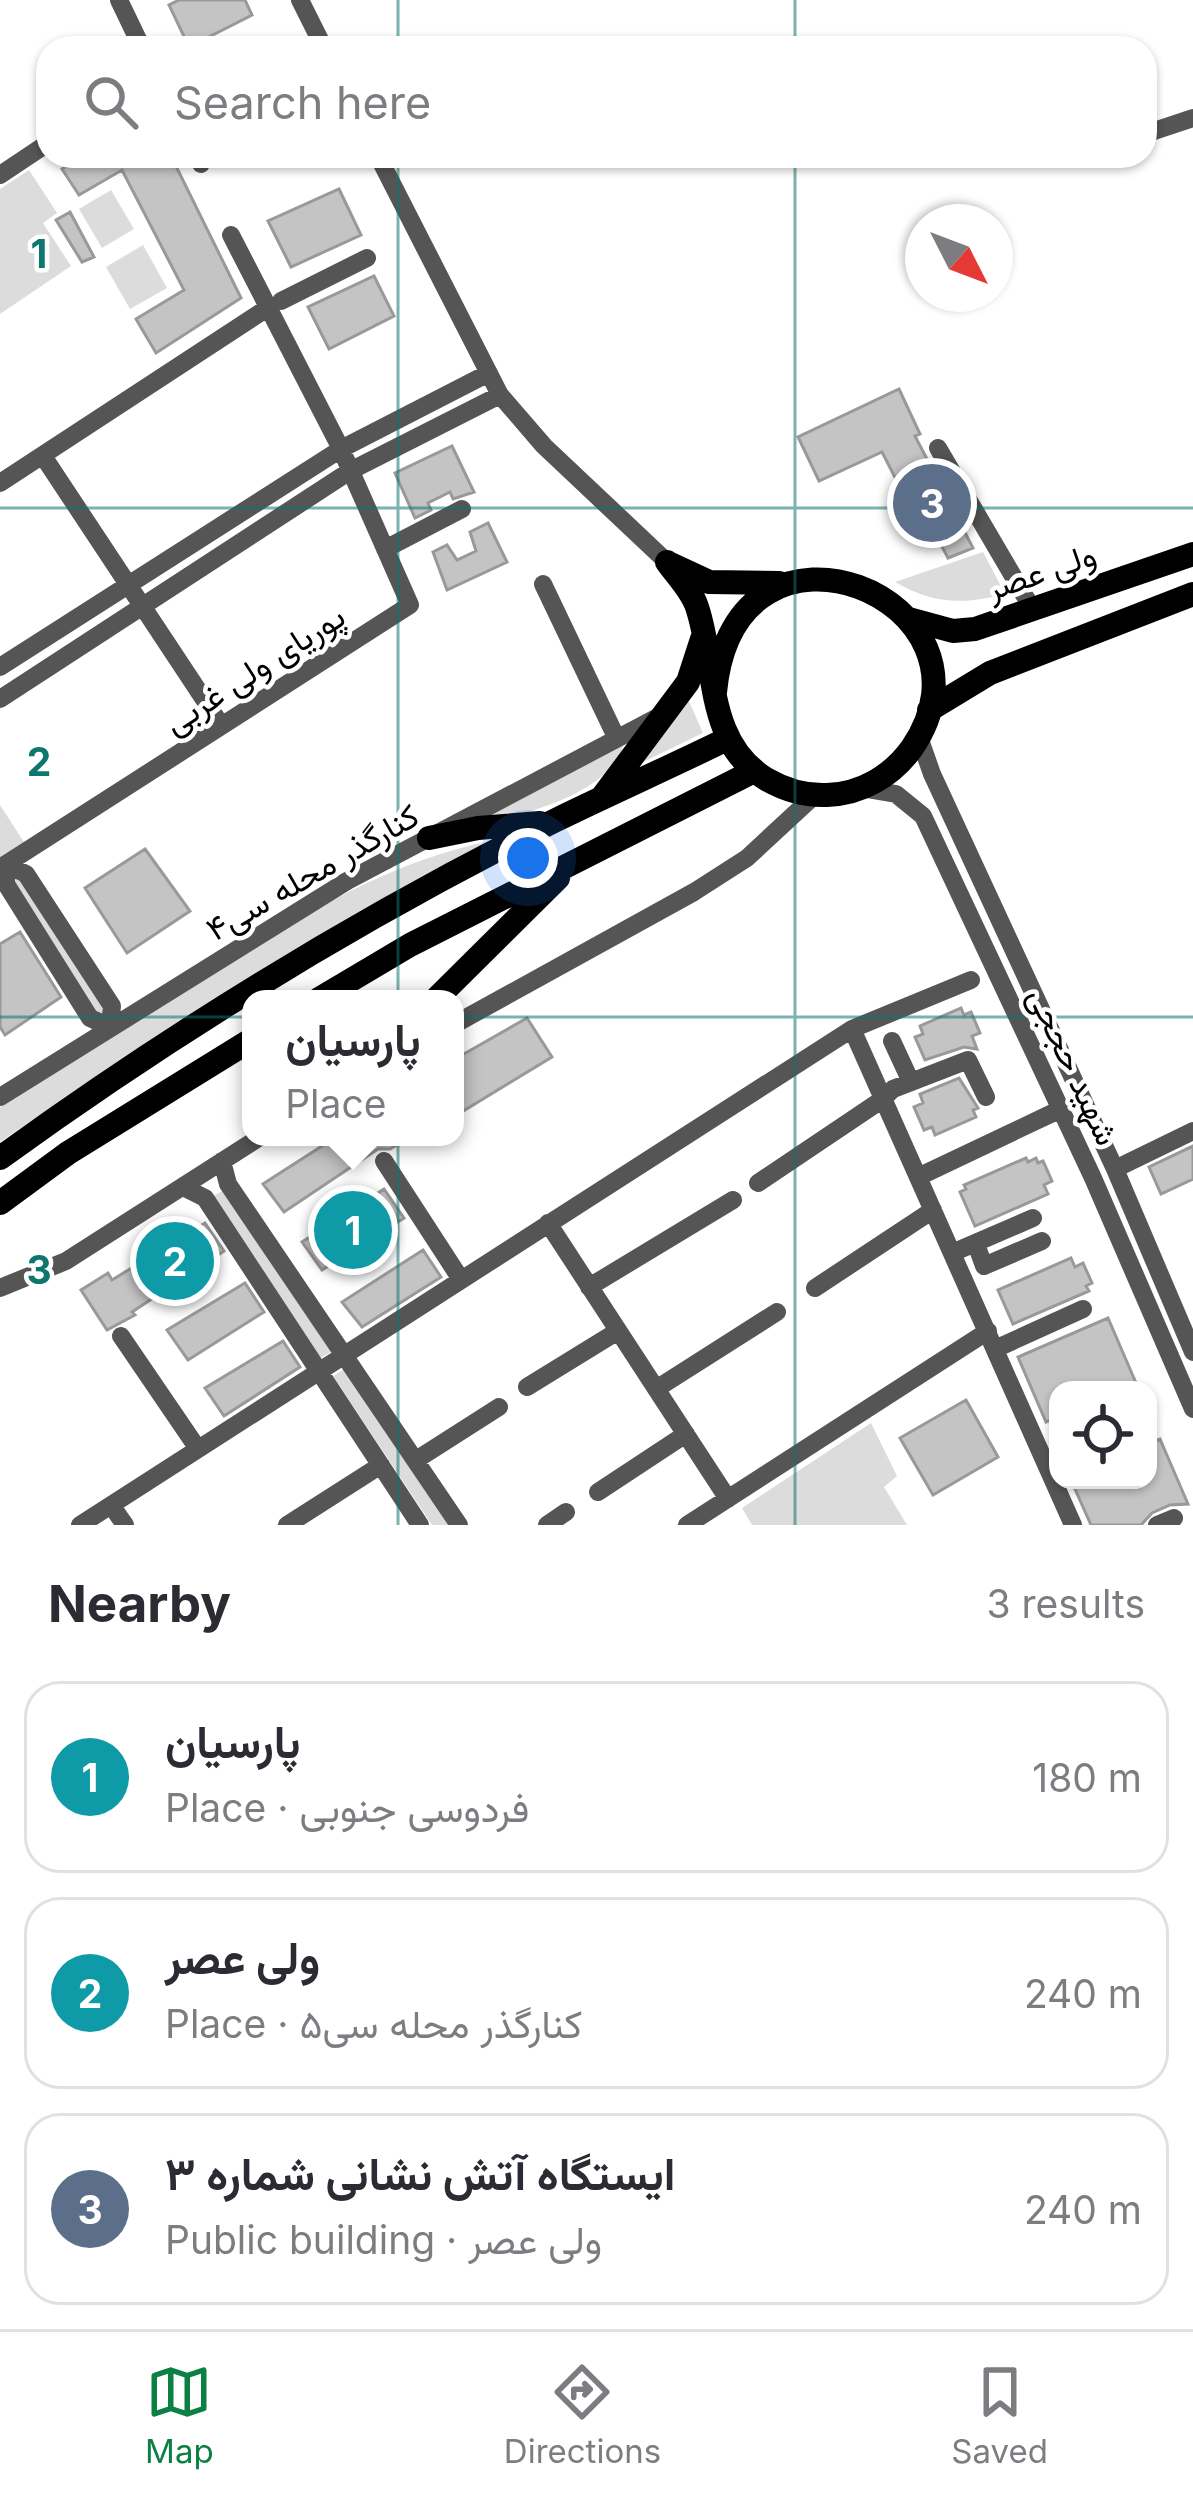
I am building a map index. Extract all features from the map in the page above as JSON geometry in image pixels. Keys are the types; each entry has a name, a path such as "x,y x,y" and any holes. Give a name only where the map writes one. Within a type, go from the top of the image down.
{"main road":[{"name":"ولی عصر","path":"909,619 953,631 975,628 1193,554"},
{"path":"667,562 709,581 745,585 825,578 857,583 885,597 909,619 924,647 932,678 920,737 905,758 862,788 815,795 783,788 754,771 727,739 695,601 667,562"},
{"path":"715,692 717,663 744,612 767,594 794,582"},
{"path":"929,710 990,674 1193,594"},
{"path":"599,801 688,682 704,631"},
{"path":"255,990 554,821 727,739"},
{"path":"334,990 410,945 754,771"},
{"path":"429,838 554,821"},
{"path":"445,990 578,858"},
{"path":"0,1157 242,998"},
{"path":"0,1203 68,1153 242,1046"}],"street":[{"path":"300,0 318,36"},
{"path":"128,3 138,36"},
{"path":"1157,130 1193,118"},
{"path":"3,166 36,149"},
{"path":"384,168 500,395 544,446 667,562"},
{"name":"پوریای ولی غربی","path":"3,866 410,605 275,304 232,235"},
{"path":"0,484 275,304 368,258"},
{"path":"0,667 341,449 487,374"},
{"path":"0,699 350,471 500,395"},
{"path":"938,448 1033,610"},
{"path":"43,456 221,725"},
{"path":"385,548 462,509"},
{"path":"543,584 617,739"},
{"name":"کنارگذر محله سی۴","path":"0,1096 347,881 662,715"},
{"name":"شهید حججی","path":"920,737 932,774 1193,1352"},
{"name":"شهید حججی","path":"862,788 896,794 923,815 1193,1409"},
{"path":"464,1019 748,858 815,795"},
{"path":"3,866 6,884 89,1018 110,1027"},
{"path":"80,1525 852,1029 971,980"},
{"path":"852,1029 1073,1525"},
{"path":"892,1041 911,1082"},
{"path":"758,1183 893,1089 968,1060 986,1097"},
{"path":"918,1177 1060,1109"},
{"path":"1114,1169 1193,1131"},
{"path":"0,1288 65,1261 246,1146"},
{"path":"222,1161 228,1184 459,1525"},
{"path":"384,1161 460,1277"},
{"path":"206,1198 206,1185 215,1180 228,1184"},
{"path":"183,1187 206,1198 420,1525"},
{"path":"590,1287 733,1200"},
{"path":"815,1288 933,1210"},
{"path":"952,1253 1033,1218"},
{"path":"548,1223 728,1499"},
{"path":"976,1244 985,1266 1042,1241"},
{"path":"687,1525 991,1340 1083,1309"},
{"path":"656,1389 777,1312"},
{"path":"526,1387 618,1330"},
{"path":"121,1336 198,1448"},
{"path":"416,1460 499,1407"},
{"path":"598,1492 686,1434"},
{"path":"287,1525 381,1465"},
{"path":"111,1504 125,1525"},
{"path":"547,1525 566,1512"}],"shaded area":[{"path":"29,170 57,213 43,223 71,266 0,314 0,189"},
{"path":"111,190 134,229 102,248 79,209"},
{"path":"143,245 167,288 130,309 106,267"},
{"path":"983,552 1005,594 948,600 922,595 895,582"},
{"path":"688,699 703,733 639,764"},
{"path":"623,746 597,780 576,793 525,813 454,830"},
{"path":"0,805 24,842 0,858"},
{"path":"485,842 110,1067 0,1142 0,1107 270,936 373,880"},
{"path":"11,873 20,877 107,1006 104,1021 92,1014 9,883"},
{"path":"225,1189 331,1352 319,1359 210,1198"},
{"path":"346,1368 449,1525 432,1525 333,1376"},
{"path":"871,1423 897,1476 884,1487 907,1525 752,1525 742,1508"}],"building":[{"path":"179,0 245,0 252,15 211,36 184,36 169,5"},
{"path":"177,168 241,298 156,353 136,319 184,290 122,170 79,195 62,169"},
{"path":"339,189 361,235 291,267 268,221"},
{"path":"70,212 94,257 82,262 56,220"},
{"path":"374,276 394,316 329,349 308,307"},
{"path":"899,389 920,434 915,436 973,548 948,558 921,507 906,499 882,452 819,481 798,437"},
{"path":"452,446 474,492 453,499 450,492 428,503 431,510 415,518 395,473"},
{"path":"488,523 507,562 447,590 433,552 447,545 457,560 476,551 470,532"},
{"path":"145,849 190,911 127,953 85,888"},
{"path":"20,932 61,997 5,1035 0,1027 0,944"},
{"path":"961,1008 964,1015 971,1012 980,1033 972,1036 977,1049 964,1047 925,1060 915,1037 923,1034 920,1026"},
{"path":"527,1018 552,1057 464,1111 464,1054"},
{"path":"959,1078 978,1108 973,1110 976,1117 935,1135 932,1127 924,1130 914,1107 923,1103 920,1094"},
{"path":"322,1146 395,1146 378,1149 284,1212 263,1184"},
{"path":"1193,1146 1193,1179 1161,1194 1149,1167"},
{"path":"1026,1158 1043,1161 1052,1181 1044,1185 1048,1194 975,1226 960,1192 966,1189 964,1185"},
{"path":"384,1189 404,1218 322,1270 302,1242"},
{"path":"205,1223 224,1251 107,1330 81,1290 108,1273 112,1280"},
{"path":"423,1250 441,1277 362,1327 342,1302"},
{"path":"1071,1258 1075,1267 1083,1263 1092,1283 1086,1286 1089,1291 1013,1324 998,1290"},
{"path":"245,1283 264,1312 188,1360 167,1330"},
{"path":"1108,1318 1135,1381 1049,1381 1046,1422 1018,1357"},
{"path":"283,1341 300,1367 224,1416 205,1388"},
{"path":"966,1400 998,1457 933,1495 900,1438"},
{"path":"1157,1440 1188,1504 1152,1513 1141,1525 1091,1525 1075,1489 1157,1489"}],"place":[{"name":"ایستگاه آتش نشانی شماره ۳","path":"932,503"},
{"name":"پارسیان","path":"353,1230"},
{"name":"ولی عصر","path":"175,1261"}]}
